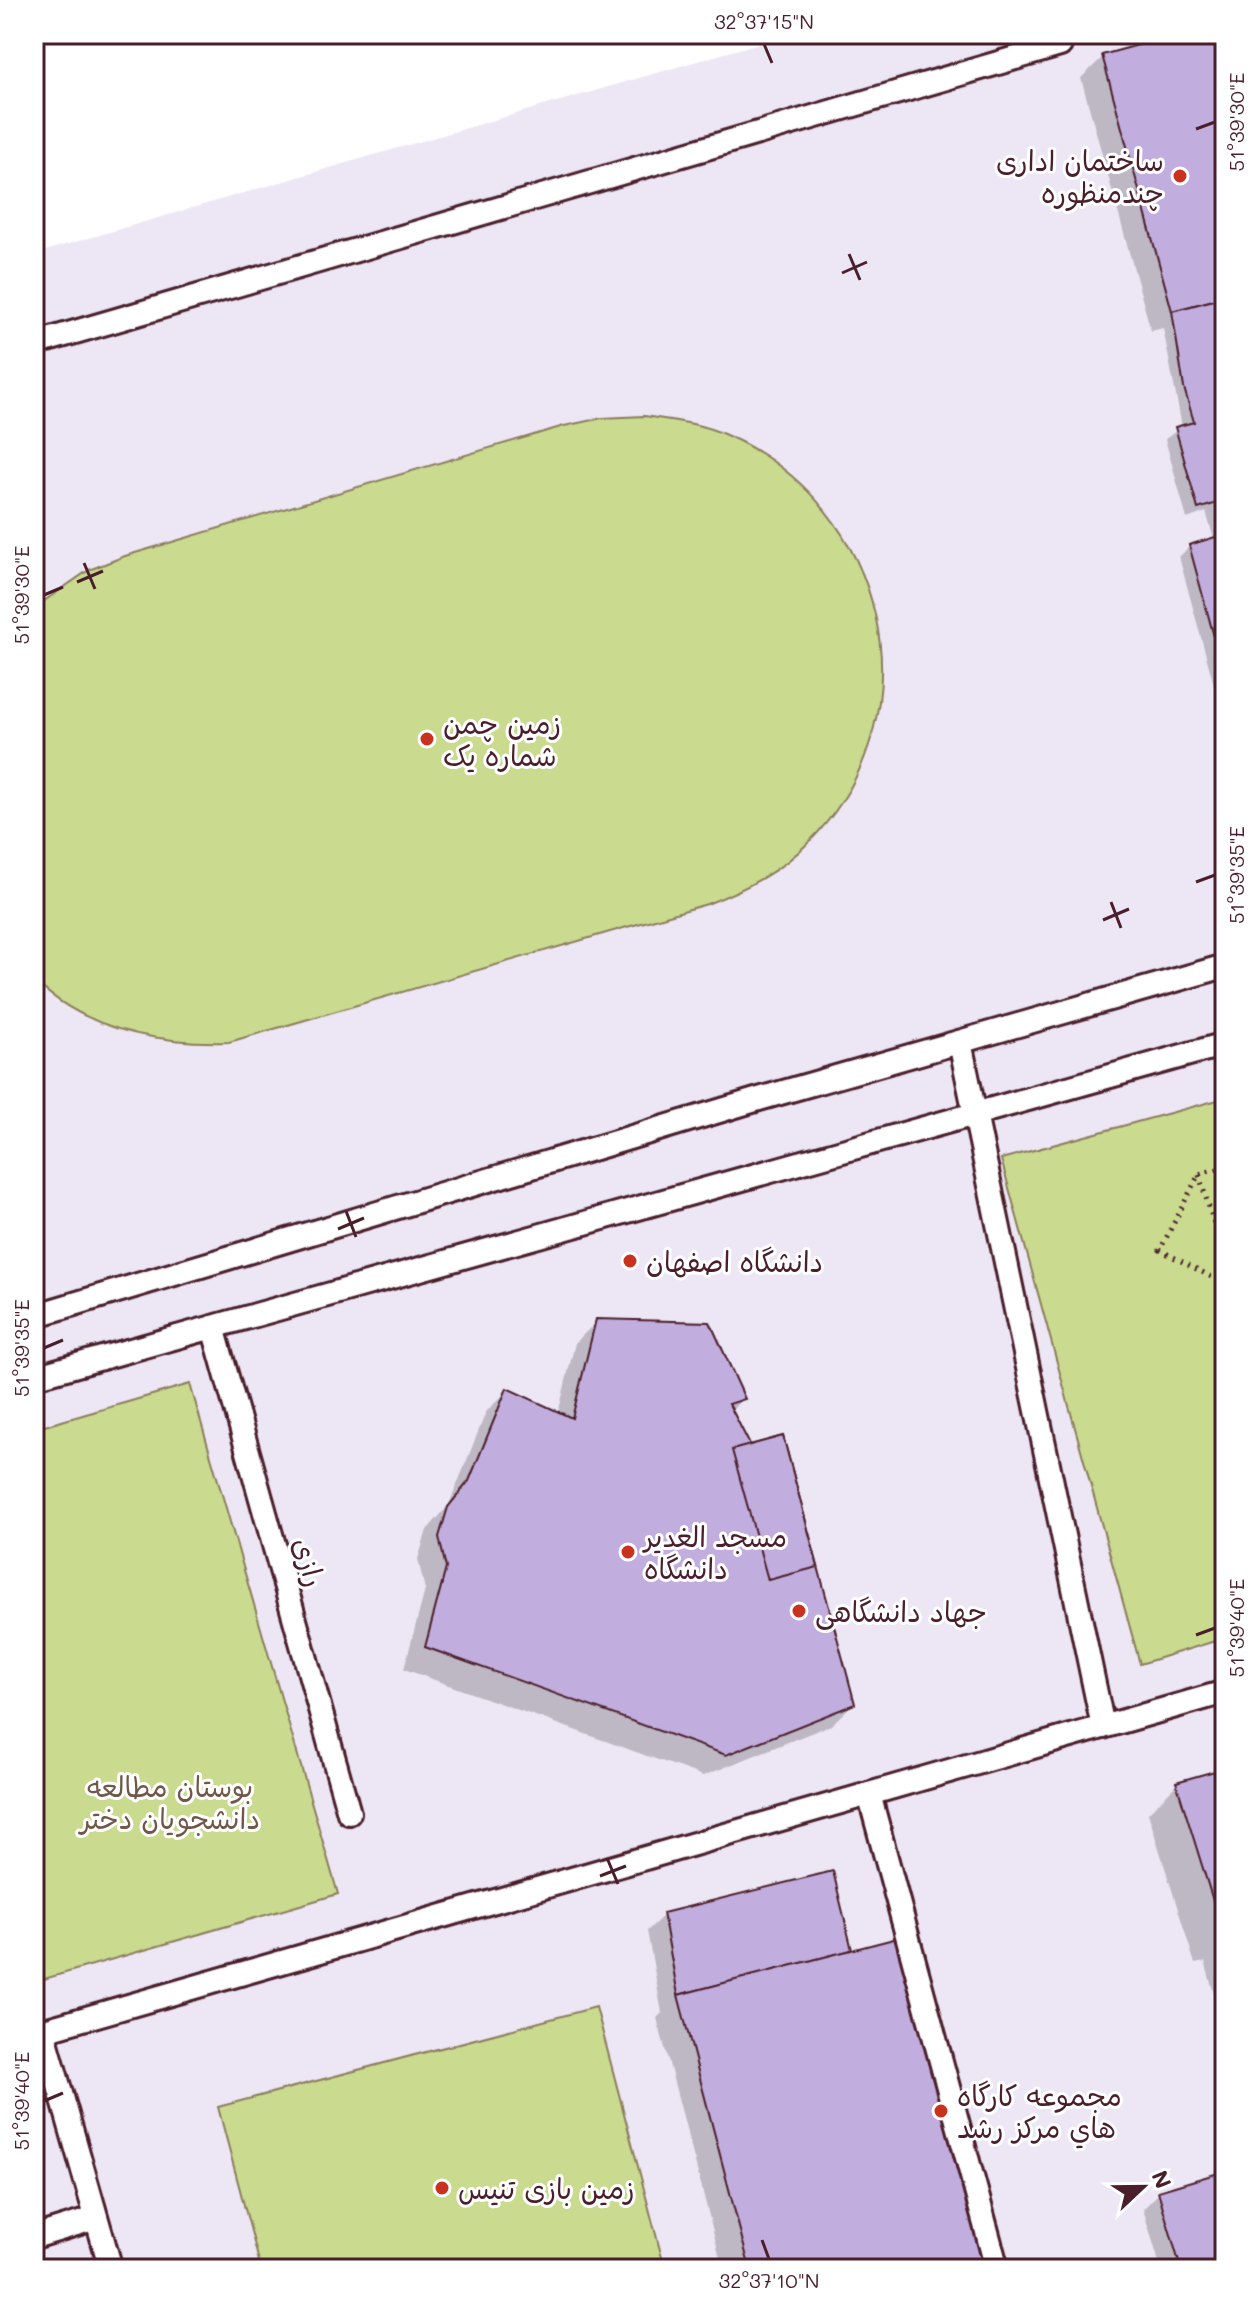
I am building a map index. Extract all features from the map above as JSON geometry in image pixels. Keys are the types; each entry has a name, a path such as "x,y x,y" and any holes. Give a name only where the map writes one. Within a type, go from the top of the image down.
{"lane":[{"path":"34,344 1060,45"},
{"path":"34,1316 1225,966"},
{"path":"960,1042 1103,1727"},
{"path":"34,1377 1225,1044"},
{"name":"رازی","path":"213,1327 349,1813"},
{"path":"111,2269 38,2032 1225,1692"},
{"path":"869,1794 997,2269"},
{"path":"34,2237 96,2218"}],"path":[{"path":"1225,1167 1199,1174 1160,1250 1225,1284"},
{"path":"1199,1174 1225,1259"}],"shaded area":[{"name":"دانشگاه اصفهان","path":"790,34 1225,34 1225,2269 34,2269 34,254"}],"green space":[{"name":"زمین چمن شماره یک","path":"644,416 685,422 716,431 781,467 825,510 856,561 876,617 881,675 872,734 848,791 798,853 761,879 707,904 229,1042 177,1040 125,1031 77,1011 34,980 34,608 89,570 125,556 564,426 602,418"},
{"path":"1225,1098 1225,1638 1140,1664 1001,1159"},
{"name":"بوستان مطالعه دانشجویان دختر","path":"190,1384 338,1894 34,1982 34,1429"},
{"name":"زمین بازی تنیس","path":"596,2007 665,2269 261,2269 218,2107"}],"building":[{"name":"ساختمان اداری چندمنظوره","path":"1178,34 1225,34 1225,297 1172,311 1102,55"},
{"path":"1225,297 1225,531 1217,503 1198,509 1175,427 1194,422 1184,388 1172,311"},
{"path":"1225,534 1225,677 1189,545"},
{"name":"مسجد الغدیر دانشگاه","path":"596,1319 710,1322 745,1399 729,1404 750,1445 783,1436 855,1704 726,1755 425,1647 446,1568 439,1537 448,1507 469,1481 507,1388 572,1418"},
{"path":"783,1436 818,1567 768,1580 732,1450"},
{"path":"1225,1768 1225,1936 1224,1936 1176,1782"},
{"path":"833,1871 852,1950 678,1995 663,1913"},
{"path":"909,1935 993,2255 940,2269 750,2269 678,1995"},
{"path":"1225,2171 1225,2269 1181,2269 1158,2191"}],"place":[{"name":"ساختمان اداری چندمنظوره","path":"1180,176"},
{"name":"زمین چمن شماره یک","path":"427,739"},
{"name":"دانشگاه اصفهان","path":"630,1261"},
{"name":"مسجد الغدیر دانشگاه","path":"628,1552"},
{"name":"جهاد دانشگاهی","path":"799,1611"},
{"name":"مجموعه کارگاه هاي مرکز رشد","path":"941,2111"},
{"name":"زمین بازی تنیس","path":"442,2188"}]}
